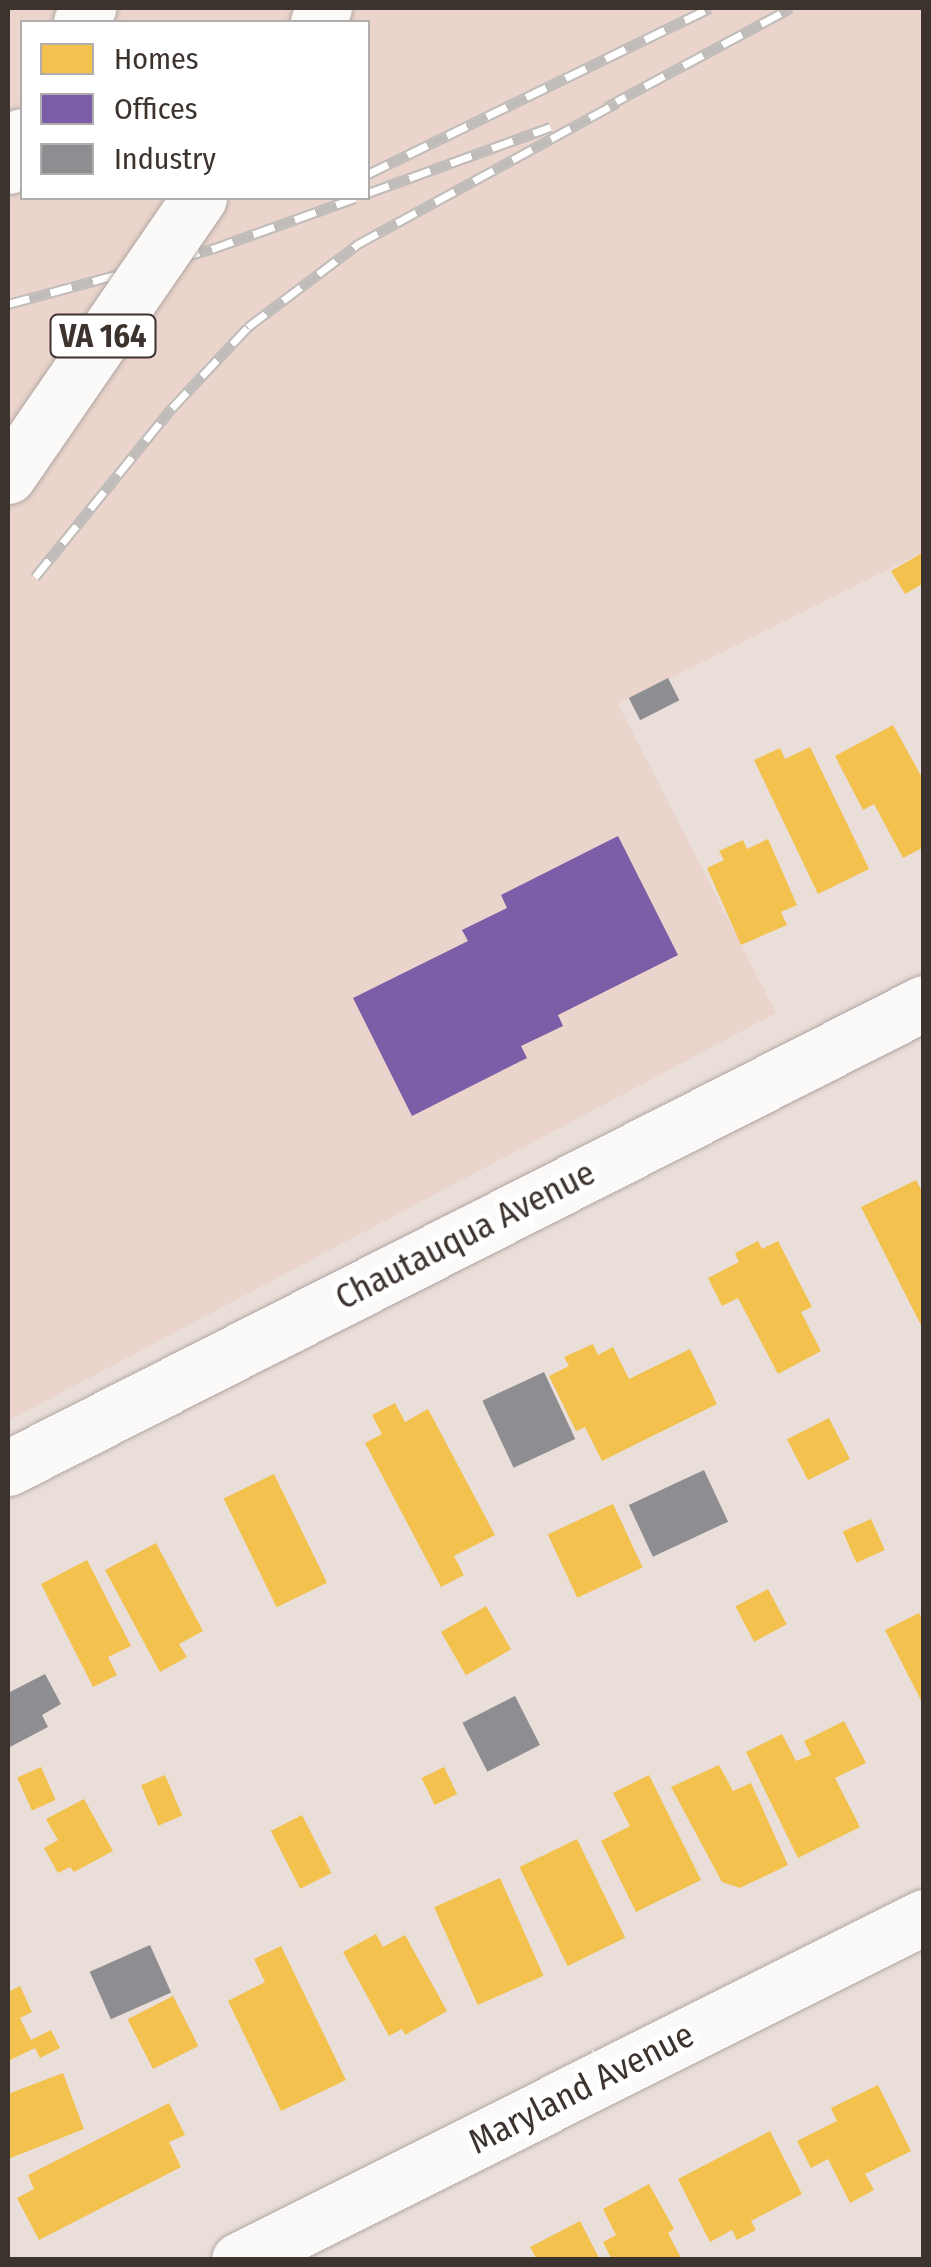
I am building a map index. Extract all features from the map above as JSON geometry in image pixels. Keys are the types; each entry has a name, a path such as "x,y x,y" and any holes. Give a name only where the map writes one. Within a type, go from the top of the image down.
{"main road":[{"path":"8,166 20,140"},
{"name":"VA 164","path":"8,476 198,200"},
{"name":"Chautauqua Avenue","path":"8,1468 924,1003"},
{"name":"Maryland Avenue","path":"239,2260 924,1917"}],"shaded area":[{"path":"8,8 923,8 923,552 618,704 776,1013 8,1421"}],"building: Homes":[{"path":"922,553 924,583 905,594 891,571"},
{"path":"893,725 924,781 924,847 903,858 874,804 863,810 835,756"},
{"path":"810,747 869,869 818,894 754,760 780,748 785,759"},
{"path":"768,839 797,905 781,912 787,925 741,945 707,868 724,860 719,851 743,840 747,849"},
{"path":"916,1180 924,1195 924,1331 861,1207"},
{"path":"758,1241 762,1249 778,1241 812,1307 801,1312 821,1351 778,1374 738,1298 722,1306 708,1278 739,1262 735,1253"},
{"path":"593,1344 598,1355 613,1347 629,1379 690,1349 717,1404 602,1461 585,1427 576,1431 549,1376 569,1366 564,1357"},
{"path":"395,1403 405,1422 428,1409 495,1535 454,1556 464,1575 441,1587 365,1443 382,1434 372,1415"},
{"path":"829,1418 850,1459 808,1480 787,1439"},
{"path":"274,1474 327,1583 277,1607 224,1499"},
{"path":"613,1504 643,1567 577,1598 548,1534"},
{"path":"871,1519 885,1550 857,1563 843,1532"},
{"path":"156,1543 203,1631 179,1644 187,1657 160,1672 105,1570"},
{"path":"87,1560 131,1646 108,1657 117,1675 93,1687 41,1584"},
{"path":"768,1589 787,1624 754,1642 735,1606"},
{"path":"486,1606 511,1649 466,1675 441,1632"},
{"path":"919,1613 924,1622 924,1706 885,1630"},
{"path":"844,1721 866,1763 835,1778 860,1827 798,1858 746,1752 782,1734 796,1761 811,1755 804,1741"},
{"path":"719,1765 733,1791 751,1783 788,1865 740,1888 722,1882 671,1787"},
{"path":"41,1767 56,1800 32,1810 17,1778"},
{"path":"444,1767 457,1794 435,1805 422,1778"},
{"path":"165,1775 182,1816 158,1826 141,1785"},
{"path":"649,1775 701,1880 636,1912 601,1841 630,1826 613,1793"},
{"path":"84,1799 113,1851 74,1872 70,1867 58,1873 44,1848 58,1840 46,1819"},
{"path":"302,1815 332,1873 300,1889 271,1831"},
{"path":"577,1839 625,1938 568,1966 519,1867"},
{"path":"500,1878 544,1976 478,2005 434,1907"},
{"path":"376,1934 383,1947 405,1935 447,2011 405,2035 402,2029 389,2036 343,1952"},
{"path":"281,1946 346,2080 281,2111 228,2001 265,1982 254,1959"},
{"path":"20,1986 32,2012 20,2018 31,2040 51,2030 60,2048 40,2058 35,2048 8,2061 8,1992"},
{"path":"173,1996 198,2046 153,2069 128,2019"},
{"path":"63,2073 84,2129 8,2159 8,2094"},
{"path":"878,2085 911,2151 865,2174 874,2190 850,2203 828,2159 811,2168 797,2141 837,2121 831,2108"},
{"path":"169,2103 185,2135 169,2142 181,2167 39,2240 17,2198 34,2189 28,2175"},
{"path":"770,2131 802,2194 751,2221 756,2230 737,2240 732,2230 710,2242 678,2179"},
{"path":"649,2184 674,2229 668,2233 682,2260 612,2260 603,2242 616,2235 603,2209"},
{"path":"580,2221 600,2260 537,2260 530,2247"}],"building: Offices":[{"path":"618,836 678,955 558,1015 563,1026 521,1046 527,1058 412,1116 353,998 468,941 462,930 507,908 501,895"}],"building: Industry":[{"path":"668,678 679,700 640,720 629,698"},
{"path":"544,1372 575,1439 514,1468 482,1401"},
{"path":"704,1470 728,1522 653,1557 629,1505"},
{"path":"45,1674 61,1704 42,1715 48,1727 8,1748 8,1693"},
{"path":"515,1696 540,1745 487,1772 462,1723"},
{"path":"150,1945 171,1993 111,2019 90,1972"}],"railway":[{"path":"370,173 710,8"},
{"path":"606,107 791,8"},
{"path":"35,577 172,408 248,327 358,244 617,103"},
{"path":"370,192 550,127"},
{"path":"8,304 212,249 349,200"}]}
